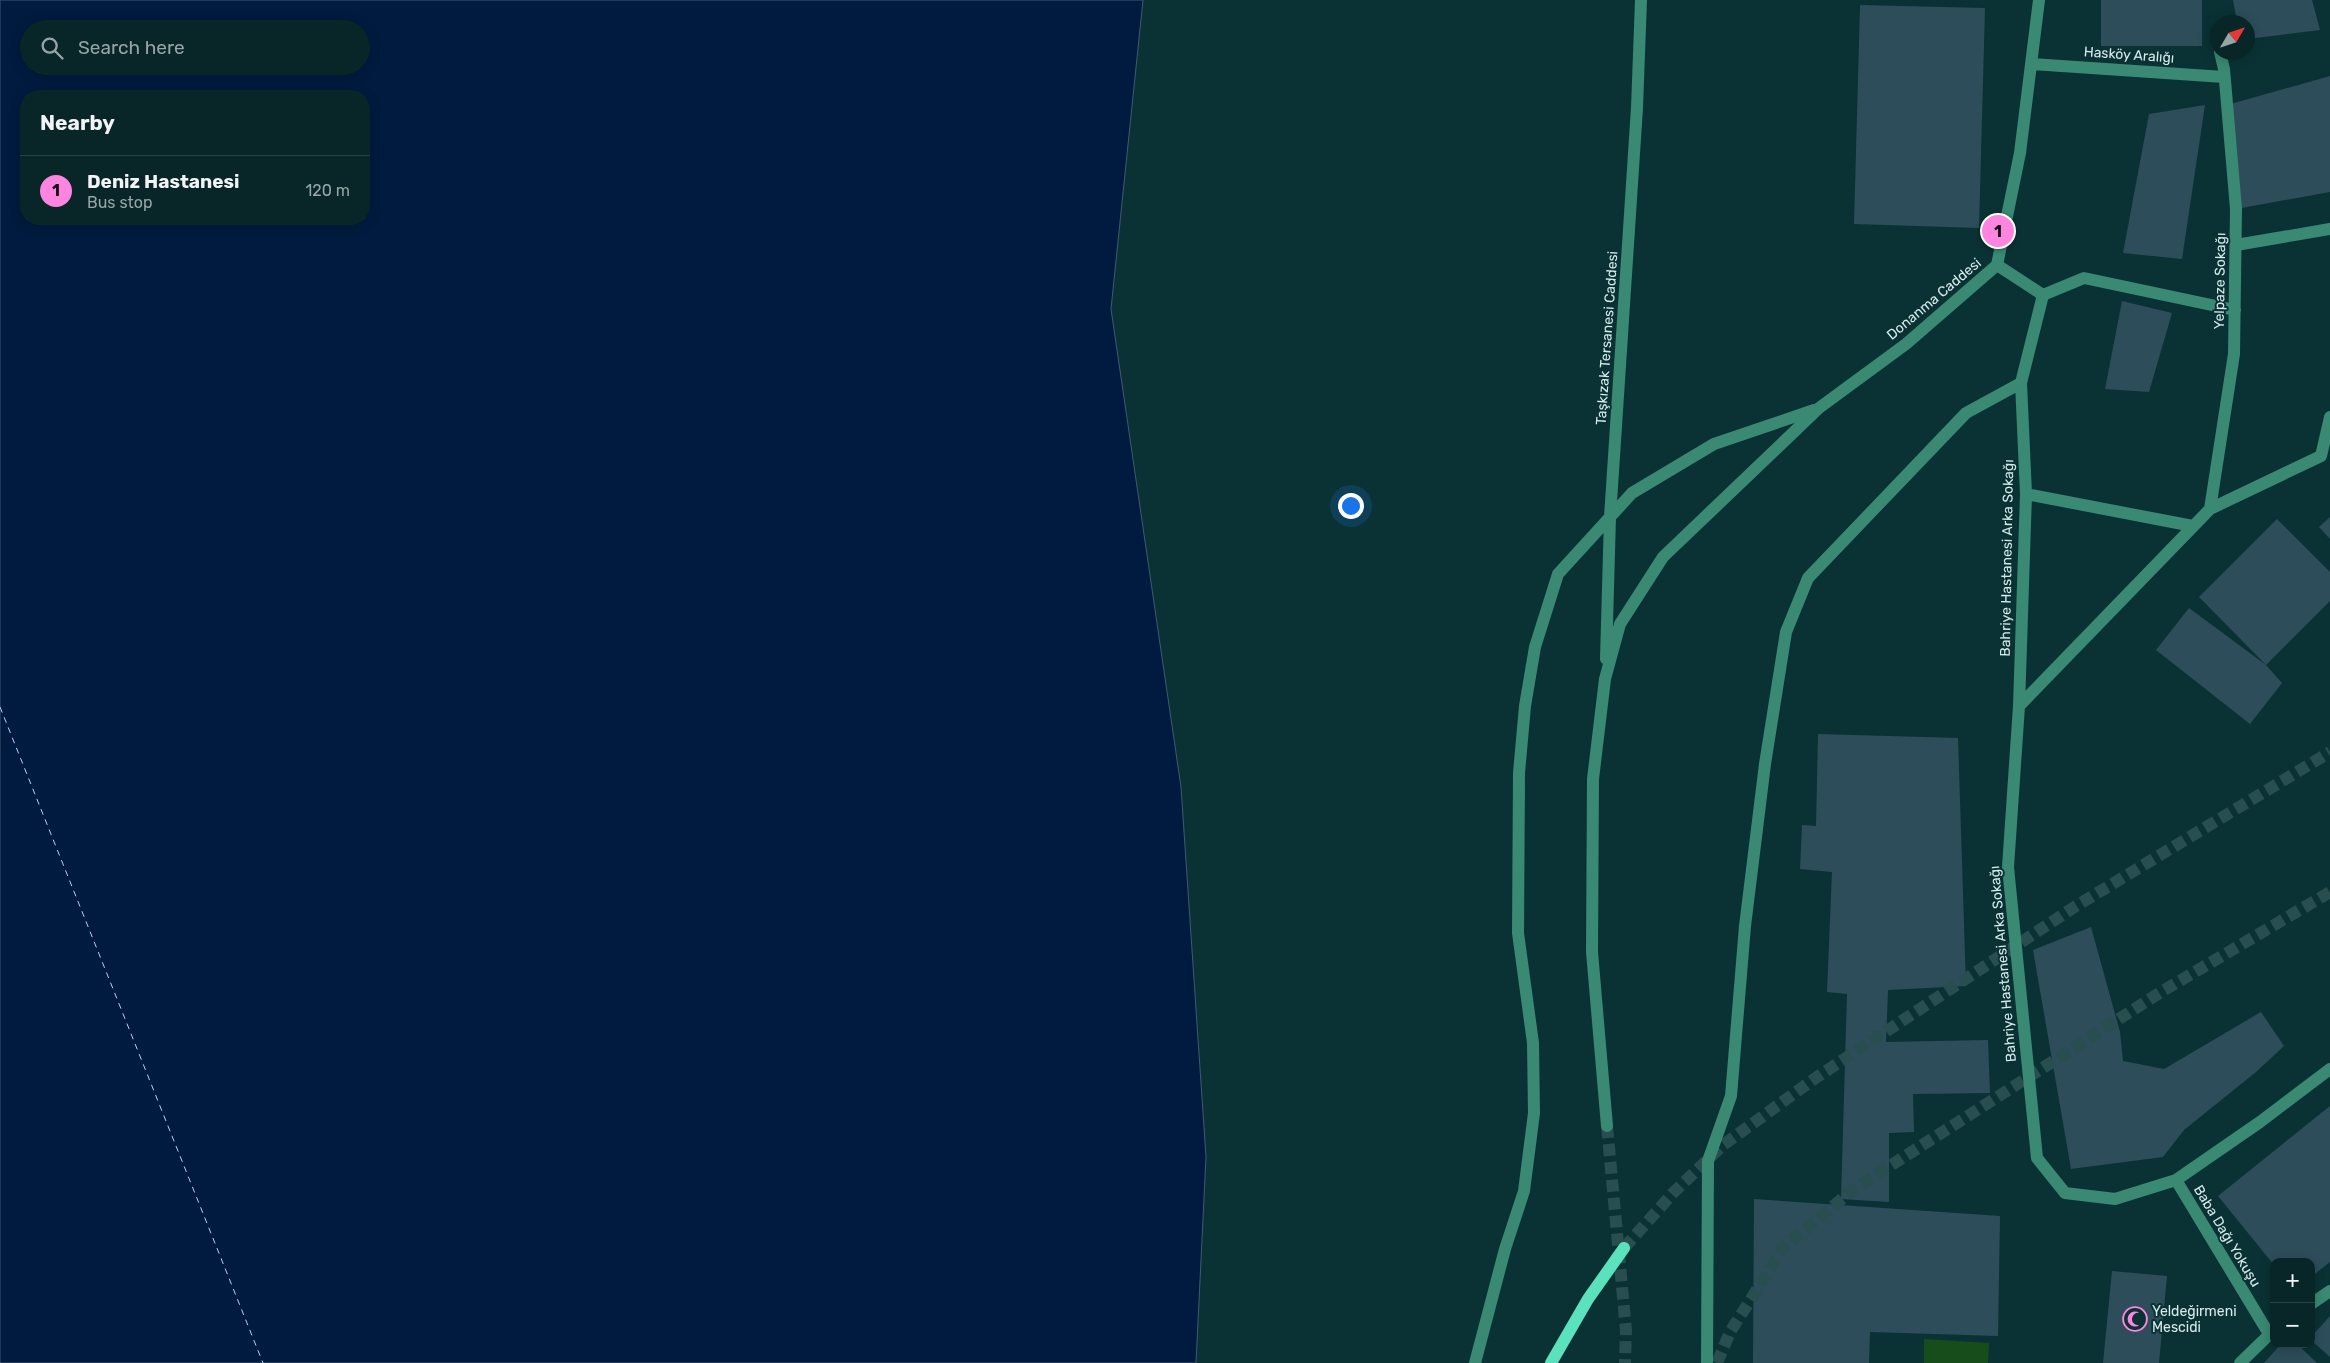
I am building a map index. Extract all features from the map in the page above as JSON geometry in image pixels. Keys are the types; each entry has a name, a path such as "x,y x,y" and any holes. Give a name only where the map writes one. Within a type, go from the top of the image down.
{"main road":[{"path":"1551,1363 1588,1299 1624,1248"}],"street":[{"name":"Taşkızak Tersanesi Caddesi","path":"1605,679 1610,516 1638,108 1641,0"},
{"name":"Donanma Caddesi","path":"1819,408 1906,344 1997,265 2020,153 2039,0"},
{"name":"Yelpaze Sokağı","path":"2210,509 2234,354 2236,209 2221,60"},
{"name":"Hasköy Aralığı","path":"2031,64 2224,77"},
{"path":"2236,245 2330,229"},
{"path":"1997,265 2042,295 2084,278 2235,310"},
{"name":"Bahriye Hastanesi Arka Sokağı","path":"2042,295 2021,383 2026,494 2019,706 2008,867 2037,1158 2065,1193 2115,1198 2176,1180 2260,1122 2330,1070"},
{"path":"1707,1363 1708,1161 1731,1096 1746,916 1765,764 1786,632 1808,578 1966,413 2021,383"},
{"path":"1476,1363 1505,1249 1524,1191 1534,1114 1533,1043 1518,933 1519,773 1525,706 1535,647 1558,574 1632,493 1714,444 1819,408"},
{"path":"1606,1126 1592,952 1593,779 1605,679 1620,624 1663,557 1819,408"},
{"path":"2019,706 2210,509 2325,455 2330,417"},
{"path":"2026,494 2193,526"},
{"name":"Baba Dağı Yokuşu","path":"2176,1180 2270,1330"},
{"path":"2312,1303 2330,1291"},
{"path":"2240,1363 2270,1333"}],"green space":[{"path":"1924,1339 1989,1343 1988,1363 1924,1363"}],"water":[{"path":"0,0 1143,0 1111,309 1181,787 1206,1157 1196,1363 0,1363"}],"building":[{"path":"2101,0 2202,0 2202,46 2101,46"},
{"path":"2233,0 2312,0 2320,30 2255,38 2255,15 2236,15"},
{"path":"1860,5 1985,8 1979,228 1854,224"},
{"path":"2330,76 2330,192 2236,209 2227,105"},
{"path":"2205,105 2182,259 2123,253 2149,114"},
{"path":"2122,301 2172,313 2149,392 2105,389"},
{"path":"2330,517 2330,539 2319,527"},
{"path":"2277,519 2330,572 2330,601 2266,665 2199,597"},
{"path":"2189,608 2266,665 2282,683 2250,724 2156,650"},
{"path":"1818,734 1958,738 1966,986 1888,990 1886,1042 1988,1040 1990,1093 1913,1094 1914,1132 1889,1133 1889,1202 1841,1199 1847,994 1827,992 1832,872 1800,869 1802,825 1816,826"},
{"path":"2091,927 2120,1032 2123,1061 2164,1069 2261,1012 2284,1046 2256,1072 2184,1130 2163,1157 2071,1169 2033,950"},
{"path":"2330,1106 2330,1262 2315,1274 2315,1258 2270,1258 2270,1260 2218,1196"},
{"path":"1754,1199 2000,1216 1998,1336 1870,1332 1869,1363 1753,1363"},
{"name":"Yeldeğirmeni Mescidi","path":"2112,1271 2167,1276 2159,1363 2103,1363"},
{"path":"2330,1316 2330,1357 2315,1344 2315,1333"},
{"path":"2277,1348 2301,1348 2317,1363 2264,1363"}],"ferry route":[{"path":"0,707 263,1363"}],"tunnel":[{"path":"1624,1248 1673,1193 1723,1145 1817,1077 2076,906 2330,752"},
{"path":"1717,1363 1730,1332 1784,1247 1854,1189 2161,992 2330,892"},
{"path":"1607,1126 1626,1330 1625,1363"}],"place":[{"name":"Deniz Hastanesi","path":"1998,231"},
{"name":"Yeldeğirmeni Mescidi","path":"2135,1319"}]}
